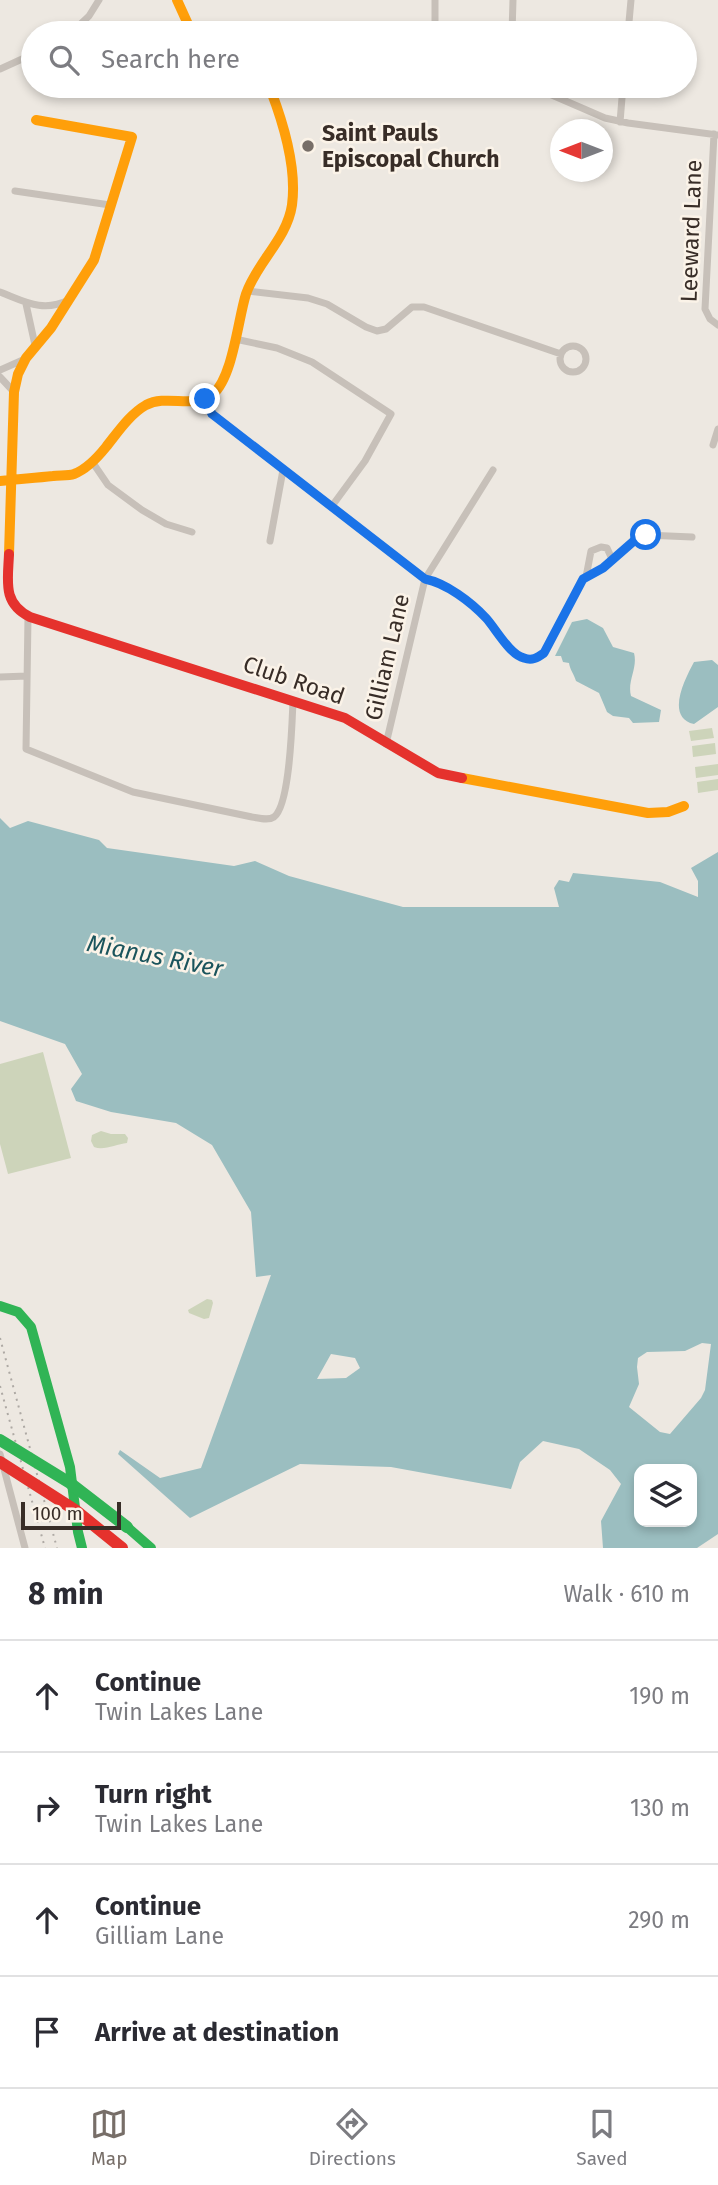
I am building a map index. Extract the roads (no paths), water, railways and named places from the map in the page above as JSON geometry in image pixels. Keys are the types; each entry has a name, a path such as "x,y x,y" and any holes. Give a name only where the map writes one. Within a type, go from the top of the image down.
{"main road":[{"path":"177,0 187,21"},
{"path":"6,480 73,474 93,463 132,417 147,405 159,401 205,399 216,393 235,338 247,290 283,230 292,204 289,163 273,98"},
{"path":"28,617 15,609 8,593 6,480 14,392 18,374 26,359 51,328 93,260 106,226 132,137 36,120"},
{"name":"Club Road","path":"28,617 345,718 438,773 648,813 668,812 684,806"},
{"path":"0,1306 18,1311 31,1326 70,1467 82,1548"},
{"path":"0,1440 70,1483 149,1546"},
{"path":"0,1462 75,1510 122,1548"}],"street":[{"path":"84,21 99,0"},
{"path":"435,0 435,21"},
{"path":"512,21 513,0"},
{"path":"629,21 631,0"},
{"path":"0,69 21,59"},
{"path":"556,98 588,113 620,122 716,134"},
{"path":"620,122 622,98"},
{"name":"Leeward Lane","path":"716,134 705,309 710,319 718,325"},
{"path":"15,191 110,205"},
{"path":"247,290 308,298 327,304 377,331 386,329 412,307 424,307 561,354"},
{"path":"0,292 26,304 49,306 69,300"},
{"path":"26,304 35,345"},
{"path":"235,338 277,348 312,362 391,414 365,461 332,506"},
{"path":"0,370 26,359"},
{"path":"0,377 14,392"},
{"name":"Gilliam Lane","path":"205,399 212,414 425,579"},
{"path":"713,445 718,429"},
{"path":"93,463 108,485 142,510 166,524 192,532"},
{"path":"270,541 283,470"},
{"name":"Gilliam Lane","path":"386,744 425,579 493,470"},
{"path":"425,579 435,581 484,616 514,654 536,659 544,653 583,579 603,568 635,540 646,535 692,537"},
{"path":"586,577 591,551 607,548 612,559"},
{"path":"28,617 26,749 132,792 269,819 276,816 286,787 293,701"},
{"path":"0,677 27,676"},
{"path":"0,1454 25,1548"},
{"path":"0,1489 10,1488"}],"water":[{"path":"587,619 603,628 613,647 634,653 631,696 661,710 659,722 633,723 629,718 613,716 607,712 599,693 576,681 569,663 563,662 561,656 555,656 572,622"},
{"path":"712,660 718,665 718,707 694,724 680,714 682,687 694,662"},
{"name":"Mianus River","path":"0,818 10,828 28,821 99,840 107,848 234,866 255,861 289,876 403,907 559,907 554,888 559,880 569,882 573,873 660,882 698,897 698,881 691,868 718,852 718,1534 697,1548 603,1548 601,1521 621,1484 610,1470 579,1449 543,1441 520,1462 511,1489 391,1467 300,1464 190,1518 118,1454 120,1450 160,1478 201,1468 271,1275 256,1277 251,1212 212,1145 176,1123 111,1112 76,1101 71,1089 82,1074 65,1044 0,1021","holes":["702,1343 711,1344 705,1390 670,1434 660,1432 629,1407 639,1384 638,1358 647,1352 685,1351","331,1354 355,1358 360,1368 346,1378 317,1379"]}],"railway":[{"path":"0,1338 57,1548"},
{"path":"0,1386 45,1548"}],"place":[{"name":"Saint Pauls Episcopal Church","path":"308,146"}]}
